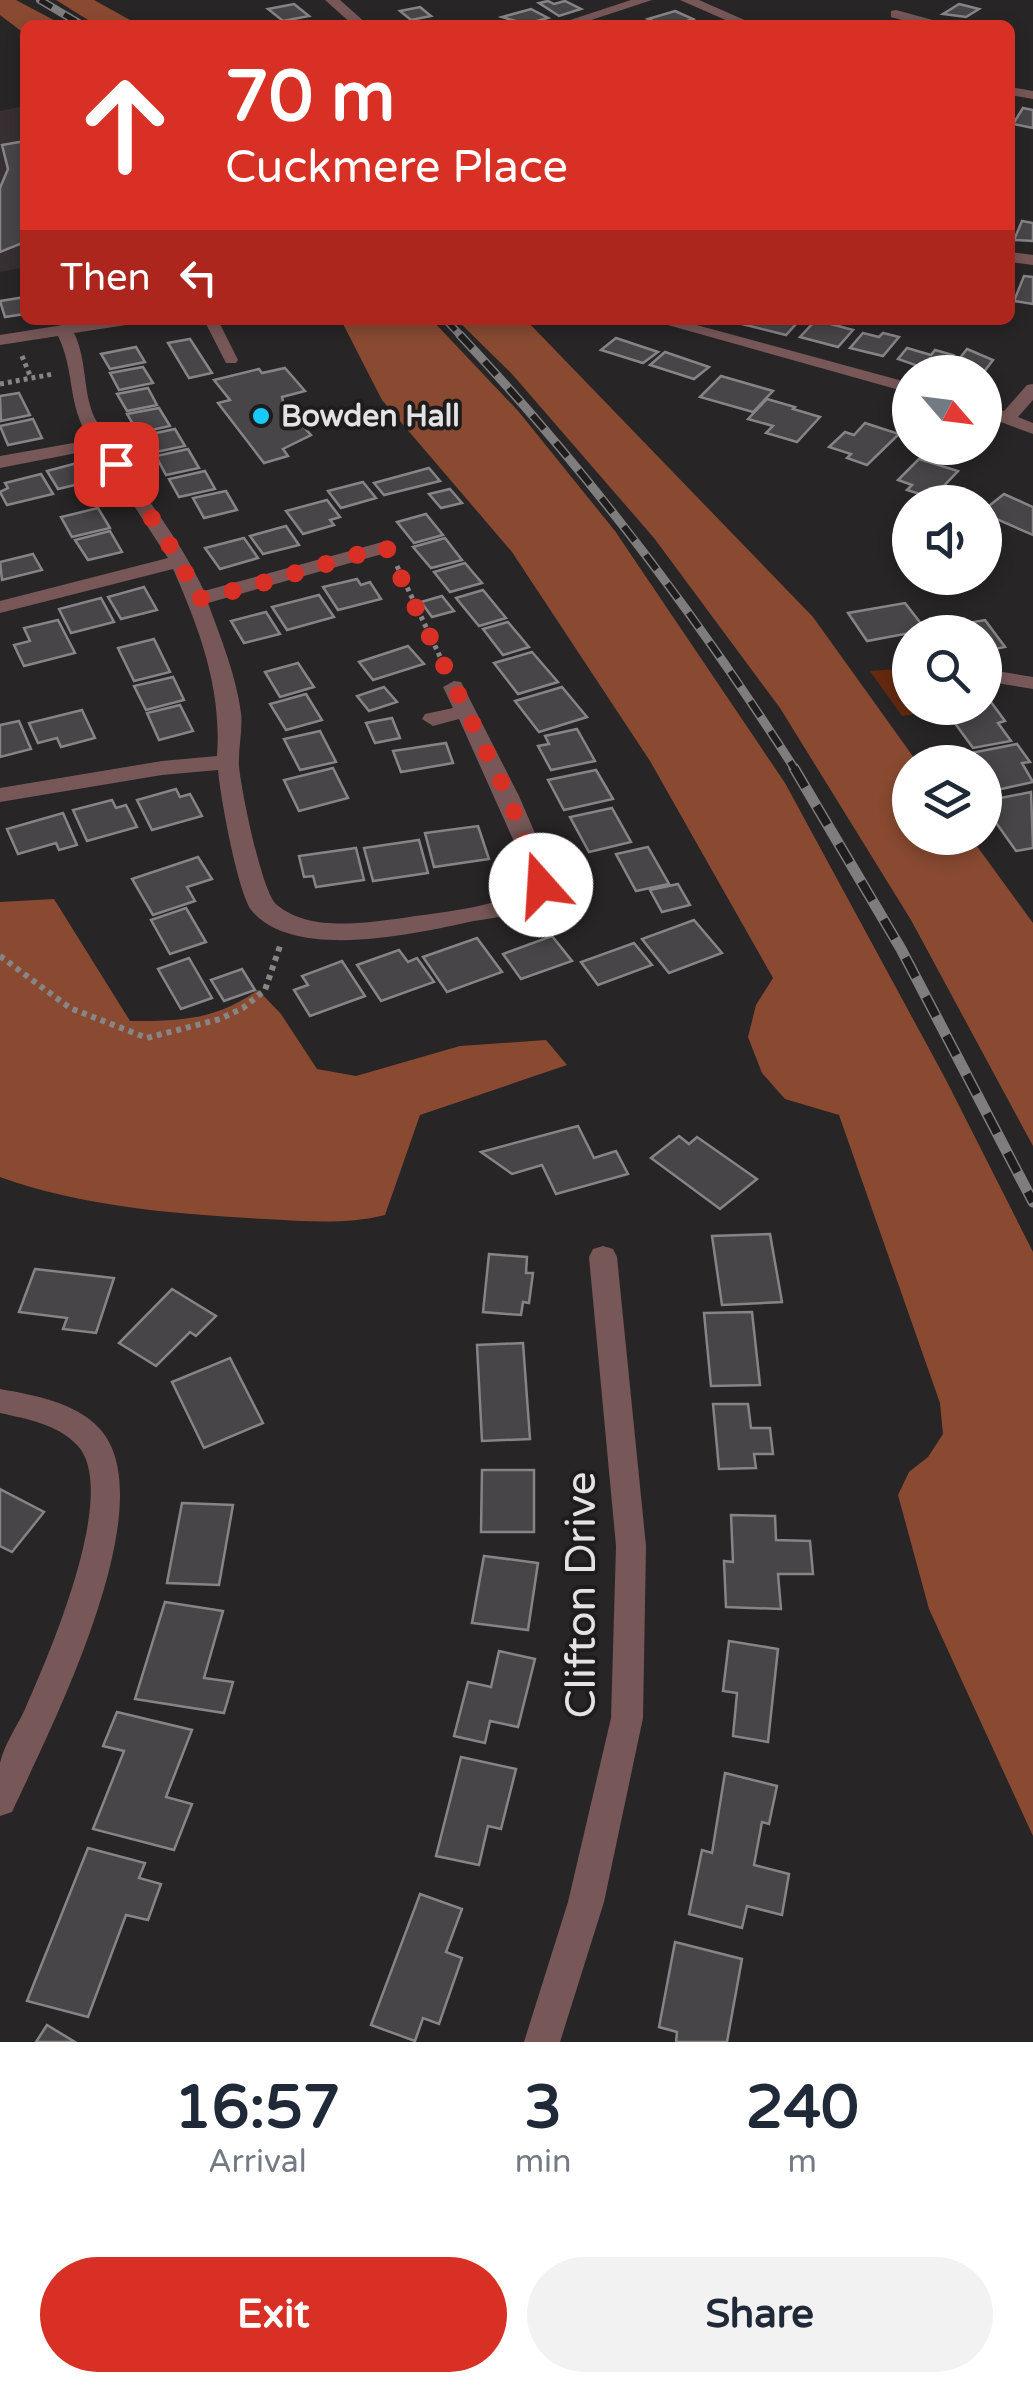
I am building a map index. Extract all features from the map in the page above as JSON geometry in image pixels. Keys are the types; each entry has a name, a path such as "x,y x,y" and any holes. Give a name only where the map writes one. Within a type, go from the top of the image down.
{"street":[{"path":"332,0 355,20"},
{"path":"579,20 645,0"},
{"path":"687,0 737,20"},
{"path":"0,340 95,325"},
{"path":"677,325 892,383"},
{"path":"64,330 75,353 84,418 180,561 197,599 231,716 228,762 232,800 261,906 286,926 341,934 543,897 541,875 454,687"},
{"path":"1008,417 1033,389"},
{"path":"1002,415 1033,430"},
{"path":"0,462 101,443"},
{"path":"197,599 248,589 318,564 386,546"},
{"path":"0,607 180,561"},
{"path":"1002,678 1033,683"},
{"path":"434,719 467,710"},
{"path":"0,795 162,768 228,762"},
{"name":"Clifton Drive","path":"542,2042 586,1902 627,1718 631,1546 603,1257"},
{"path":"0,1402 63,1419 93,1441 107,1470 108,1503 101,1545 51,1687 0,1800"}],"lane":[{"path":"214,325 232,360"}],"path":[{"path":"0,384 77,370"},
{"path":"386,546 454,687"},
{"path":"0,956 70,1008 147,1038 220,1019 254,999 265,990 286,926"}],"shaded area":[{"path":"0,0 16,0 54,20 20,20 20,30 0,15"},
{"path":"56,0 94,0 130,20 88,20"},
{"path":"20,107 20,268 0,272 0,111"},
{"path":"344,325 437,325 519,412 615,531 785,783 945,1078 1033,1252 1033,1836 929,1609 898,1495 909,1472 928,1457 943,1434 940,1403 839,1115 785,1099 762,1073 748,1037 756,1005 773,978 650,761 512,552 382,400"},
{"path":"462,325 531,325 813,617 905,745 892,745 892,855 983,855 1033,923 1033,1146 911,920 780,708 654,538 512,374"},
{"path":"892,669 892,702 870,671"},
{"path":"54,899 130,1021 197,1017 227,1008 258,990 281,1014 317,1069 356,1076 460,1046 546,1040 567,1065 420,1115 385,1215 370,1218 310,1221 164,1211 64,1196 0,1177 0,902"}],"building":[{"path":"565,1 581,9 559,16 539,3"},
{"path":"294,4 309,16 282,20 268,9"},
{"path":"959,4 979,9 966,17 943,14"},
{"path":"420,7 431,16 411,20 400,11"},
{"path":"531,9 548,18 512,20 502,17"},
{"path":"675,11 693,19 650,20"},
{"path":"1023,108 1033,110 1033,128 1015,124"},
{"path":"20,142 20,244 0,252 0,188 8,169 2,145"},
{"path":"1022,221 1033,223 1033,241 1015,238"},
{"path":"1024,276 1033,277 1033,304 1015,298"},
{"path":"20,298 20,315 5,317 0,301"},
{"path":"746,325 795,325 786,335"},
{"path":"811,325 853,330 838,347 800,337"},
{"path":"863,333 899,337 883,356 850,348"},
{"path":"616,338 658,352 643,363 601,350"},
{"path":"190,339 212,373 189,378 168,343"},
{"path":"136,347 145,362 110,369 101,354"},
{"path":"907,348 931,355 901,355"},
{"path":"665,352 709,367 694,379 650,365"},
{"path":"143,367 153,383 119,390 110,373"},
{"name":"Bowden Hall","path":"285,368 305,391 282,397 284,405 311,435 283,449 288,456 264,463 218,403 230,400 214,380 259,369 262,373"},
{"path":"721,376 773,391 753,412 700,397"},
{"path":"148,388 157,405 127,411 117,394"},
{"path":"19,393 30,415 1,421 0,396"},
{"path":"767,399 820,417 797,442 766,433 773,426 748,419"},
{"path":"159,408 170,426 138,433 127,414"},
{"path":"33,419 42,438 8,445 0,426"},
{"path":"865,423 892,432 892,441 867,465 847,458 851,454 829,447 845,432 854,435"},
{"path":"175,429 185,446 151,453 142,436"},
{"path":"188,449 199,468 166,475 156,456"},
{"path":"81,462 92,481 58,489 47,471"},
{"path":"913,465 938,465 958,471 945,485 912,485 898,480"},
{"path":"429,468 440,481 384,495 374,483"},
{"path":"205,471 215,489 179,497 169,479"},
{"path":"41,474 53,494 7,505 0,492 8,488 5,483"},
{"path":"363,482 376,498 341,508 328,491"},
{"path":"450,489 462,503 441,508 429,494"},
{"path":"226,491 237,510 204,518 193,498"},
{"path":"1002,496 1033,507 1033,535 1002,521"},
{"path":"327,500 340,517 330,520 334,525 303,534 286,511"},
{"path":"98,508 110,528 72,537 61,517"},
{"path":"426,514 443,535 414,543 397,522"},
{"path":"286,526 299,545 263,554 250,536"},
{"path":"110,531 122,552 88,560 75,540"},
{"path":"244,538 258,558 220,569 205,548"},
{"path":"445,538 462,560 431,568 413,547"},
{"path":"33,554 42,570 2,580 0,562"},
{"path":"465,563 482,583 450,592 434,572"},
{"path":"357,579 361,585 370,582 381,599 338,610 323,587"},
{"path":"144,587 157,610 121,619 108,597"},
{"path":"483,590 506,618 479,626 456,598"},
{"path":"319,595 334,617 287,630 272,607"},
{"path":"442,596 454,611 432,617 421,602"},
{"path":"101,598 114,622 71,633 59,609"},
{"path":"905,603 914,615 892,615 892,636 867,641 848,613"},
{"path":"266,612 280,634 244,643 231,621"},
{"path":"58,620 75,653 24,666 14,645 30,641 24,628"},
{"path":"508,622 529,647 503,655 483,629"},
{"path":"154,639 170,672 134,681 118,648"},
{"path":"408,646 424,664 373,680 359,662"},
{"path":"532,652 558,682 518,694 494,663"},
{"path":"298,663 314,687 280,697 265,672"},
{"path":"173,677 184,700 146,710 134,686"},
{"path":"384,687 397,702 369,711 357,696"},
{"path":"562,687 587,717 539,732 515,701"},
{"path":"306,694 322,720 286,730 270,704"},
{"path":"180,705 193,731 159,740 147,713"},
{"path":"82,710 95,738 61,747 57,738 38,743 29,723"},
{"path":"392,718 400,738 375,743 366,723"},
{"path":"19,721 31,749 0,757 0,725"},
{"path":"956,725 999,725 1011,741 989,745 971,745"},
{"path":"577,729 595,761 551,770 538,746 549,744 545,736"},
{"path":"320,731 336,762 300,770 284,739"},
{"path":"446,743 453,763 401,772 393,751"},
{"path":"1017,744 1030,762 1022,763 1033,782 1002,789 1002,747"},
{"path":"333,768 348,798 299,811 284,780"},
{"path":"596,770 613,799 564,810 548,780"},
{"path":"176,789 180,797 190,794 202,816 152,830 137,800"},
{"path":"1031,792 1033,848 1016,851 1002,831 1002,798"},
{"path":"112,800 116,808 126,805 137,827 87,841 73,810"},
{"path":"612,808 631,842 589,852 570,817"},
{"path":"63,813 77,845 59,850 56,843 18,854 7,829"},
{"path":"478,826 489,859 434,867 425,833"},
{"path":"419,840 428,873 373,881 364,848"},
{"path":"648,847 669,884 636,891 616,854"},
{"path":"356,848 364,880 316,887 313,876 304,877 299,856"},
{"path":"198,857 212,879 187,887 195,901 153,915 132,879"},
{"path":"678,884 690,905 662,912 650,890"},
{"path":"186,908 206,942 170,954 151,920"},
{"path":"694,920 722,953 669,973 642,939"},
{"path":"552,936 572,961 521,979 503,954"},
{"path":"477,938 502,972 447,992 423,957"},
{"path":"634,943 652,965 598,985 581,962"},
{"path":"399,950 408,962 417,958 434,982 381,1001 357,965"},
{"path":"189,958 212,998 181,1009 158,969"},
{"path":"342,961 365,996 310,1016 294,990 308,985 302,976"},
{"path":"242,969 255,990 224,1001 211,980"},
{"path":"578,1126 594,1158 616,1151 628,1174 556,1194 542,1165 512,1174 481,1152"},
{"path":"679,1136 689,1144 697,1137 757,1179 720,1209 651,1158"},
{"path":"770,1234 782,1302 722,1305 712,1236"},
{"path":"489,1254 527,1257 526,1273 533,1273 529,1303 523,1302 521,1315 483,1312"},
{"path":"35,1269 114,1278 96,1333 63,1329 67,1318 19,1312"},
{"path":"172,1289 216,1316 196,1336 190,1332 156,1366 119,1343"},
{"path":"752,1312 760,1385 711,1386 704,1313"},
{"path":"523,1343 530,1439 482,1441 477,1345"},
{"path":"230,1358 263,1423 204,1448 172,1382"},
{"path":"713,1404 748,1404 751,1428 770,1428 773,1454 754,1454 756,1468 719,1469"},
{"path":"482,1470 534,1470 534,1532 481,1532"},
{"path":"0,1489 44,1512 12,1552 0,1546"},
{"path":"182,1503 233,1505 219,1585 167,1583"},
{"path":"731,1515 775,1516 776,1540 810,1541 813,1574 778,1574 781,1609 726,1607 724,1561 733,1562"},
{"path":"484,1556 538,1563 528,1630 472,1623"},
{"path":"165,1602 223,1611 204,1678 233,1682 224,1713 135,1699"},
{"path":"729,1641 778,1649 768,1742 733,1736 737,1693 723,1691"},
{"path":"499,1651 535,1659 518,1727 490,1721 485,1743 454,1736 468,1682 491,1687"},
{"path":"117,1712 192,1730 166,1797 192,1804 174,1850 93,1829 124,1751 103,1746"},
{"path":"461,1757 516,1769 501,1829 488,1826 479,1865 436,1856"},
{"path":"725,1773 777,1786 769,1824 762,1822 754,1865 789,1874 782,1915 747,1906 742,1928 689,1914 702,1850 712,1853"},
{"path":"88,1848 145,1863 139,1878 161,1884 148,1920 126,1915 88,2017 27,2001"},
{"path":"420,1894 462,1909 446,1952 462,1958 439,2024 423,2018 415,2041 371,2025"},
{"path":"675,1942 742,1959 727,2042 676,2042 677,2032 659,2027"},
{"path":"47,2025 75,2042 36,2042"}],"railway":[{"path":"40,0 74,20"},
{"path":"451,325 463,338"},
{"path":"460,335 552,438 638,545 794,768"},
{"path":"794,768 901,949 1033,1202"}],"place":[{"name":"Bowden Hall","path":"261,416"}],"route":[{"path":"116,464 180,561 197,599 248,589 318,564 386,547 508,796 541,875 541,885"}]}
